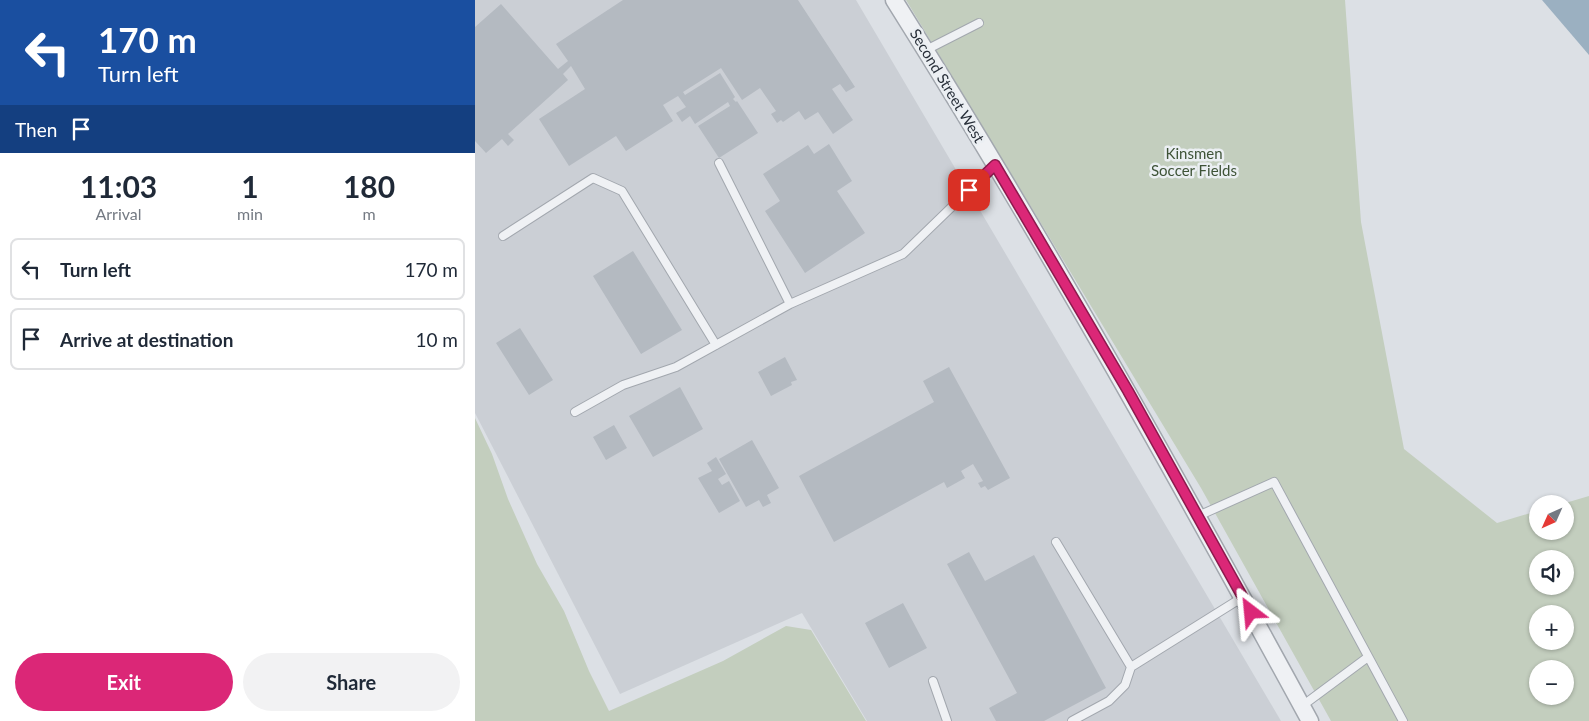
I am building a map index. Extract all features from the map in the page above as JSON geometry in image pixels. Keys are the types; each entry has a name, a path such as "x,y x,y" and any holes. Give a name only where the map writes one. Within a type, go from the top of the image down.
{"street":[{"name":"Second Street West","path":"894,0 995,165 1128,391 1310,721"}],"lane":[{"path":"926,50 979,23"},
{"path":"719,163 790,304"},
{"path":"575,412 623,385 675,367 790,304 903,254 995,165"},
{"path":"503,236 593,178 622,191 716,344"},
{"path":"1198,516 1274,482 1403,721"},
{"path":"1056,542 1131,667"},
{"path":"1072,721 1109,701 1125,685 1131,667 1243,597"},
{"path":"1302,706 1368,656"},
{"path":"933,681 947,721"}],"shaded area":[{"path":"475,0 856,0 1281,721 867,721 802,613 620,694 475,413"}],"green space":[{"name":"Kinsmen Soccer Fields","path":"906,0 1345,0 1361,222 1404,449 1497,523 1529,513 1529,540 1574,540 1574,500 1589,496 1589,721 1331,721 1201,488"},
{"path":"475,418 492,454 508,499 537,564 564,611 589,671 609,711 723,661 786,626 811,630 866,721 475,721"}],"water":[{"path":"1542,0 1589,0 1589,55"}],"building":[{"path":"623,0 798,0 855,87 846,92 840,84 832,89 853,120 833,134 818,112 805,120 799,111 783,122 781,120 777,123 771,114 776,111 760,88 742,100 721,68 683,92 685,95 720,73 735,97 733,99 737,101 758,133 719,158 698,126 730,106 728,102 695,124 690,116 682,122 676,113 686,107 678,96 663,105 673,121 626,151 616,136 569,166 539,119 585,89 571,66 563,74 568,80 508,134 514,140 508,146 502,139 486,153 475,141 475,27 501,4 558,69 568,61 556,44"},
{"path":"829,144 852,181 837,191 865,233 805,273 765,211 780,201 763,174 808,145 814,154"},
{"path":"633,251 682,330 641,354 593,276"},
{"path":"520,328 553,380 529,395 496,343"},
{"path":"785,357 797,380 791,382 792,385 771,396 758,372"},
{"path":"949,367 1010,478 988,490 985,486 981,488 978,483 983,481 973,464 961,471 965,478 947,488 944,482 834,542 799,476 934,402 923,381"},
{"path":"680,387 703,429 653,457 629,416"},
{"path":"614,425 627,448 606,460 593,437"},
{"path":"752,440 779,488 767,495 771,503 763,507 759,500 746,507 719,459"},
{"path":"716,457 726,474 718,479 722,485 729,481 740,501 719,513 698,478 712,471 707,463"},
{"path":"969,552 985,581 1034,555 1106,688 1044,721 996,721 989,708 1017,693 947,564"},
{"path":"903,603 927,648 889,668 865,623"}],"route":[{"path":"969,190 995,165 1128,391 1251,612"}]}
